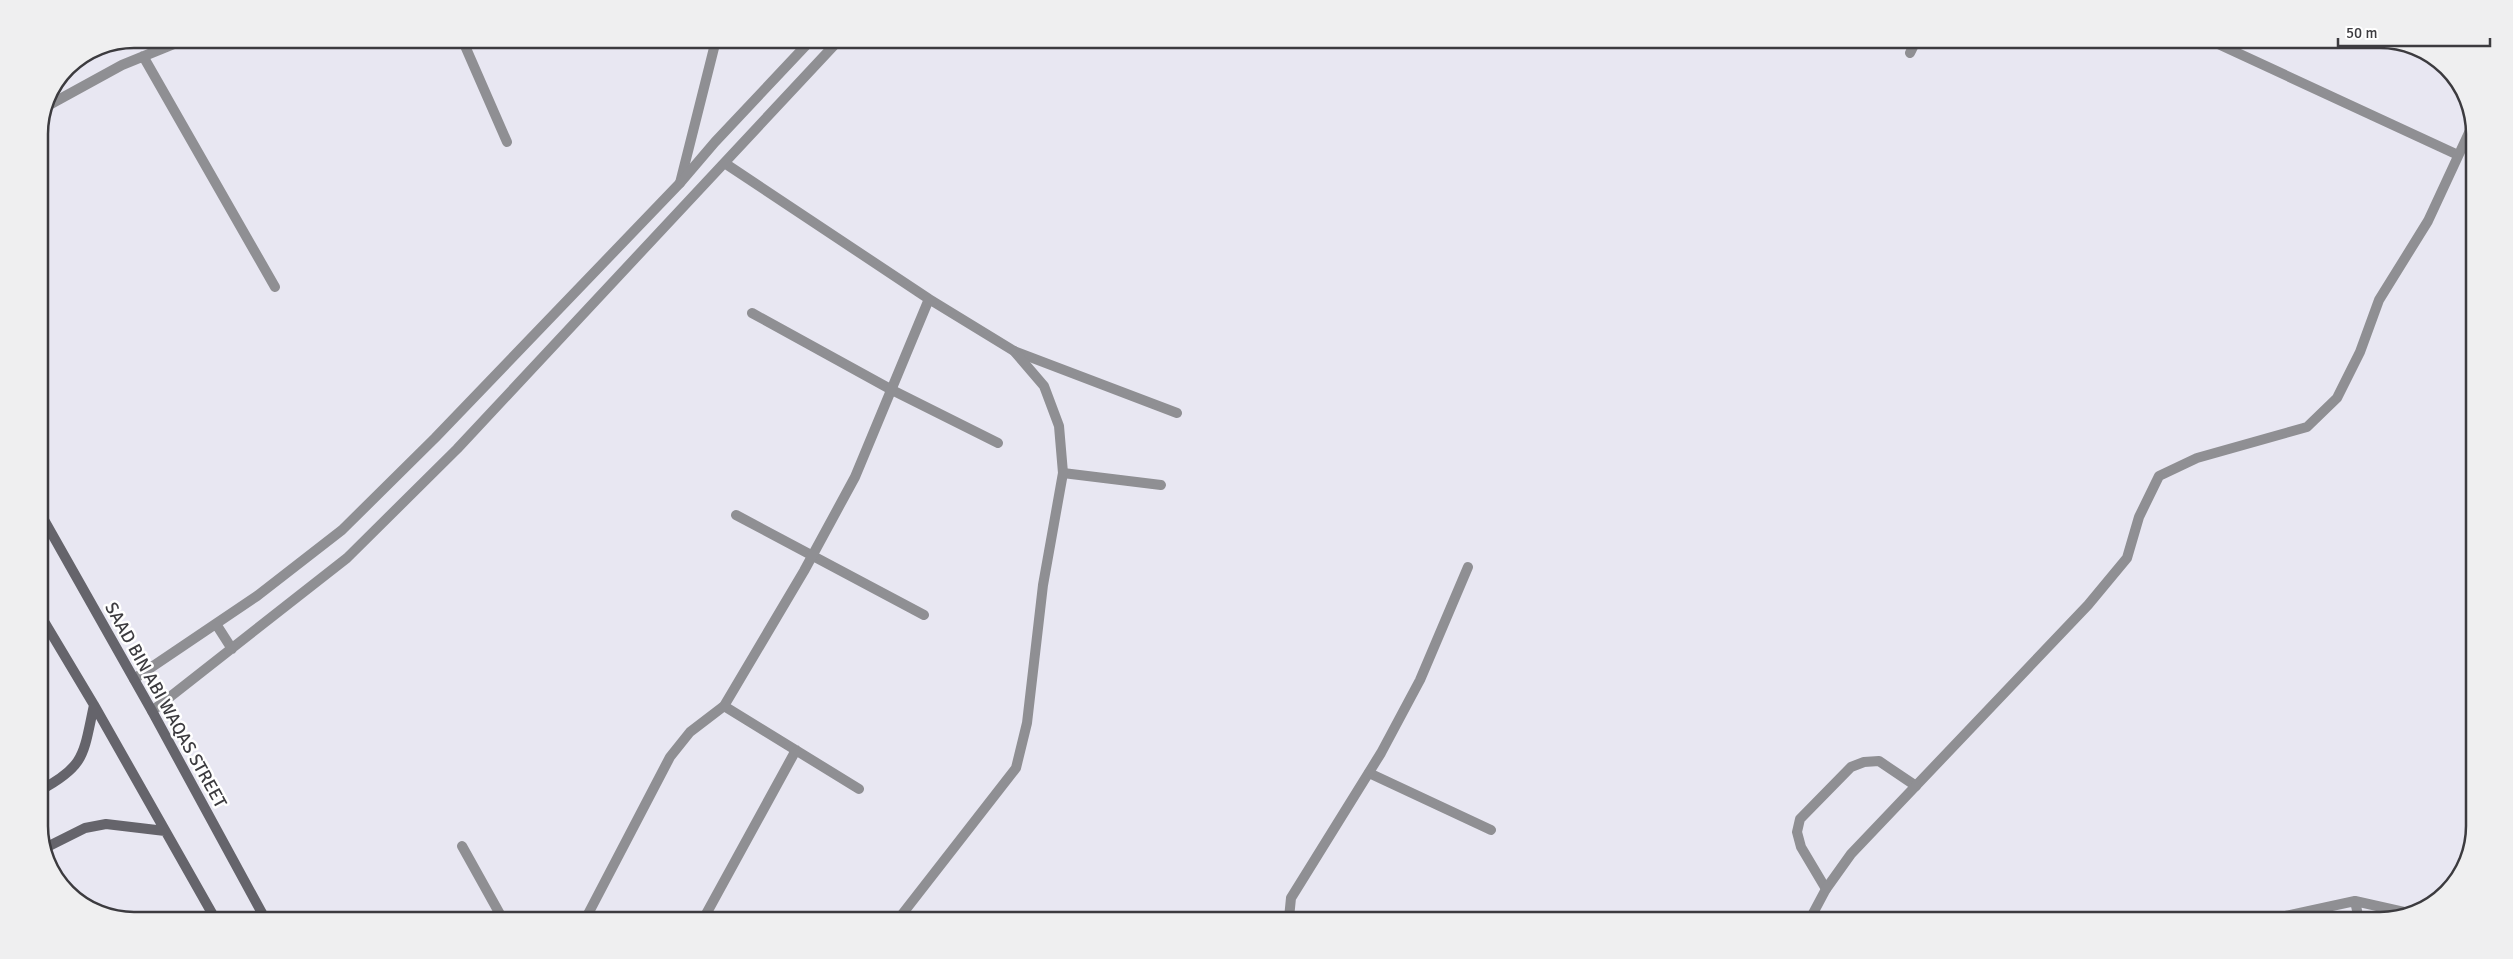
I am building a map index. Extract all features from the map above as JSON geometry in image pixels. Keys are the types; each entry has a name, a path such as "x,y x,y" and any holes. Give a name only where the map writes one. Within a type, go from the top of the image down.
{"main road":[{"name":"SAAD BIN ABI WAQAS STREET","path":"48,527 152,711 261,912"},
{"path":"48,628 94,705 211,912"},
{"path":"48,786 64,778 76,767 85,746 94,705"},
{"path":"50,845 85,828 106,824 165,831"}],"street":[{"path":"53,103 143,56 163,48"},
{"path":"466,48 507,142"},
{"path":"680,183 714,48"},
{"path":"134,679 257,596 342,530 442,431 680,183 715,142 803,48"},
{"path":"152,711 347,558 457,449 726,164 832,48"},
{"path":"1910,53 1912,48"},
{"path":"2225,48 2458,155"},
{"path":"143,56 275,287"},
{"path":"1814,912 1826,889 1851,854 2088,605 2127,558 2139,517 2159,476 2197,458 2307,427 2337,398 2360,352 2379,300 2428,221 2465,140"},
{"path":"726,164 929,299 1014,352 1177,413"},
{"path":"589,912 670,757 690,732 724,706 812,555 855,477 929,299"},
{"path":"752,313 892,390 998,443"},
{"path":"904,912 1016,768 1028,723 1043,585 1063,473 1059,426 1044,386 1014,352"},
{"path":"1063,473 1161,485"},
{"path":"736,515 924,615"},
{"path":"1290,912 1291,898 1369,772 1420,680 1468,567"},
{"path":"216,624 232,649"},
{"path":"724,706 859,789"},
{"path":"707,912 796,750"},
{"path":"1826,889 1800,847 1797,832 1800,818 1851,767 1864,762 1879,761 1916,786"},
{"path":"1369,772 1491,830"},
{"path":"462,846 499,912"},
{"path":"2355,901 2357,912"},
{"path":"2303,912 2355,901 2395,910"}]}
